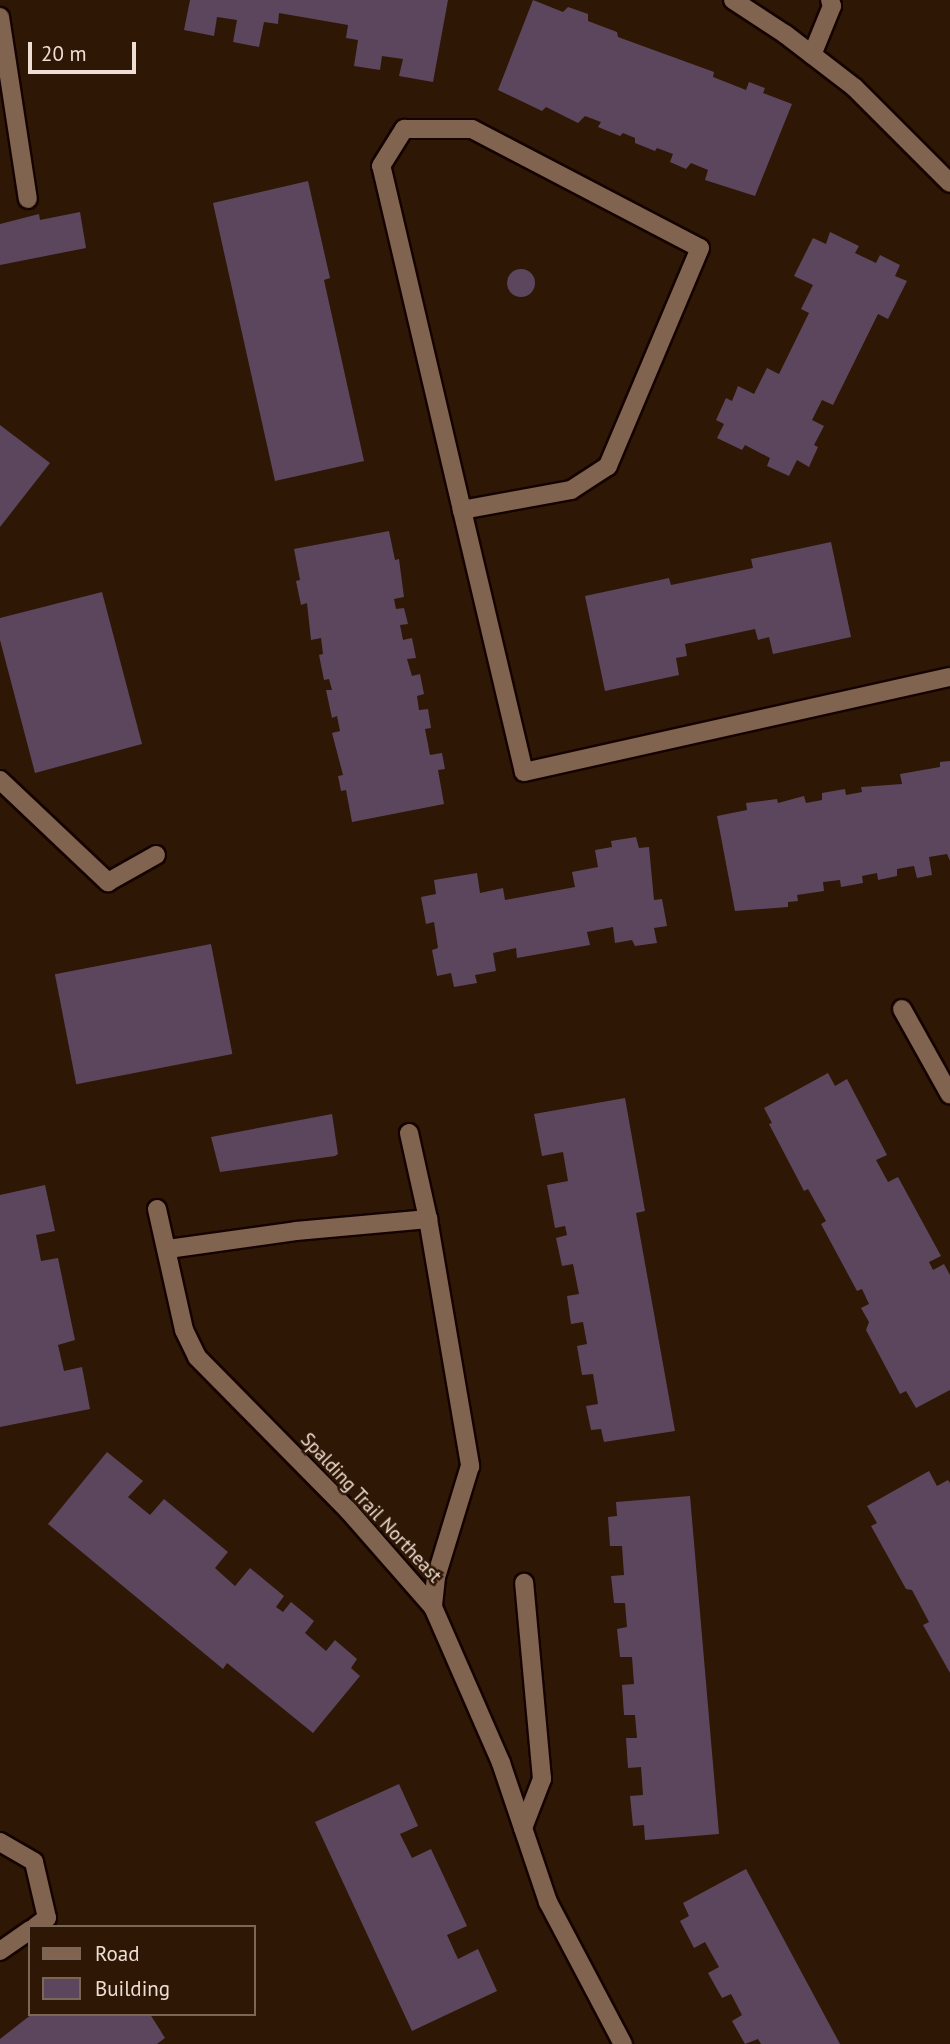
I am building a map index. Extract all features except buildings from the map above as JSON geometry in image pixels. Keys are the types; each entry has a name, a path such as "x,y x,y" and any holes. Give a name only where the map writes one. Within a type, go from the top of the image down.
{"street":[{"path":"733,0 855,88 950,183"},
{"path":"812,55 832,6 830,0"},
{"path":"0,17 29,199"},
{"path":"462,510 571,490 608,466 700,248 471,129 404,129 381,166 462,510 524,772 950,677"},
{"path":"0,780 108,882 156,855"},
{"path":"902,1009 950,1094"},
{"path":"409,1133 428,1219 470,1466 436,1577 433,1606"},
{"name":"Spalding Trail Northeast","path":"157,1209 184,1329 197,1357 348,1510 433,1606 502,1763 548,1902 623,2044"},
{"path":"168,1249 296,1231 428,1219"},
{"path":"523,1828 542,1779 524,1583"},
{"path":"0,1842 34,1862 47,1918 38,1925"},
{"path":"0,1951 28,1931"}]}
